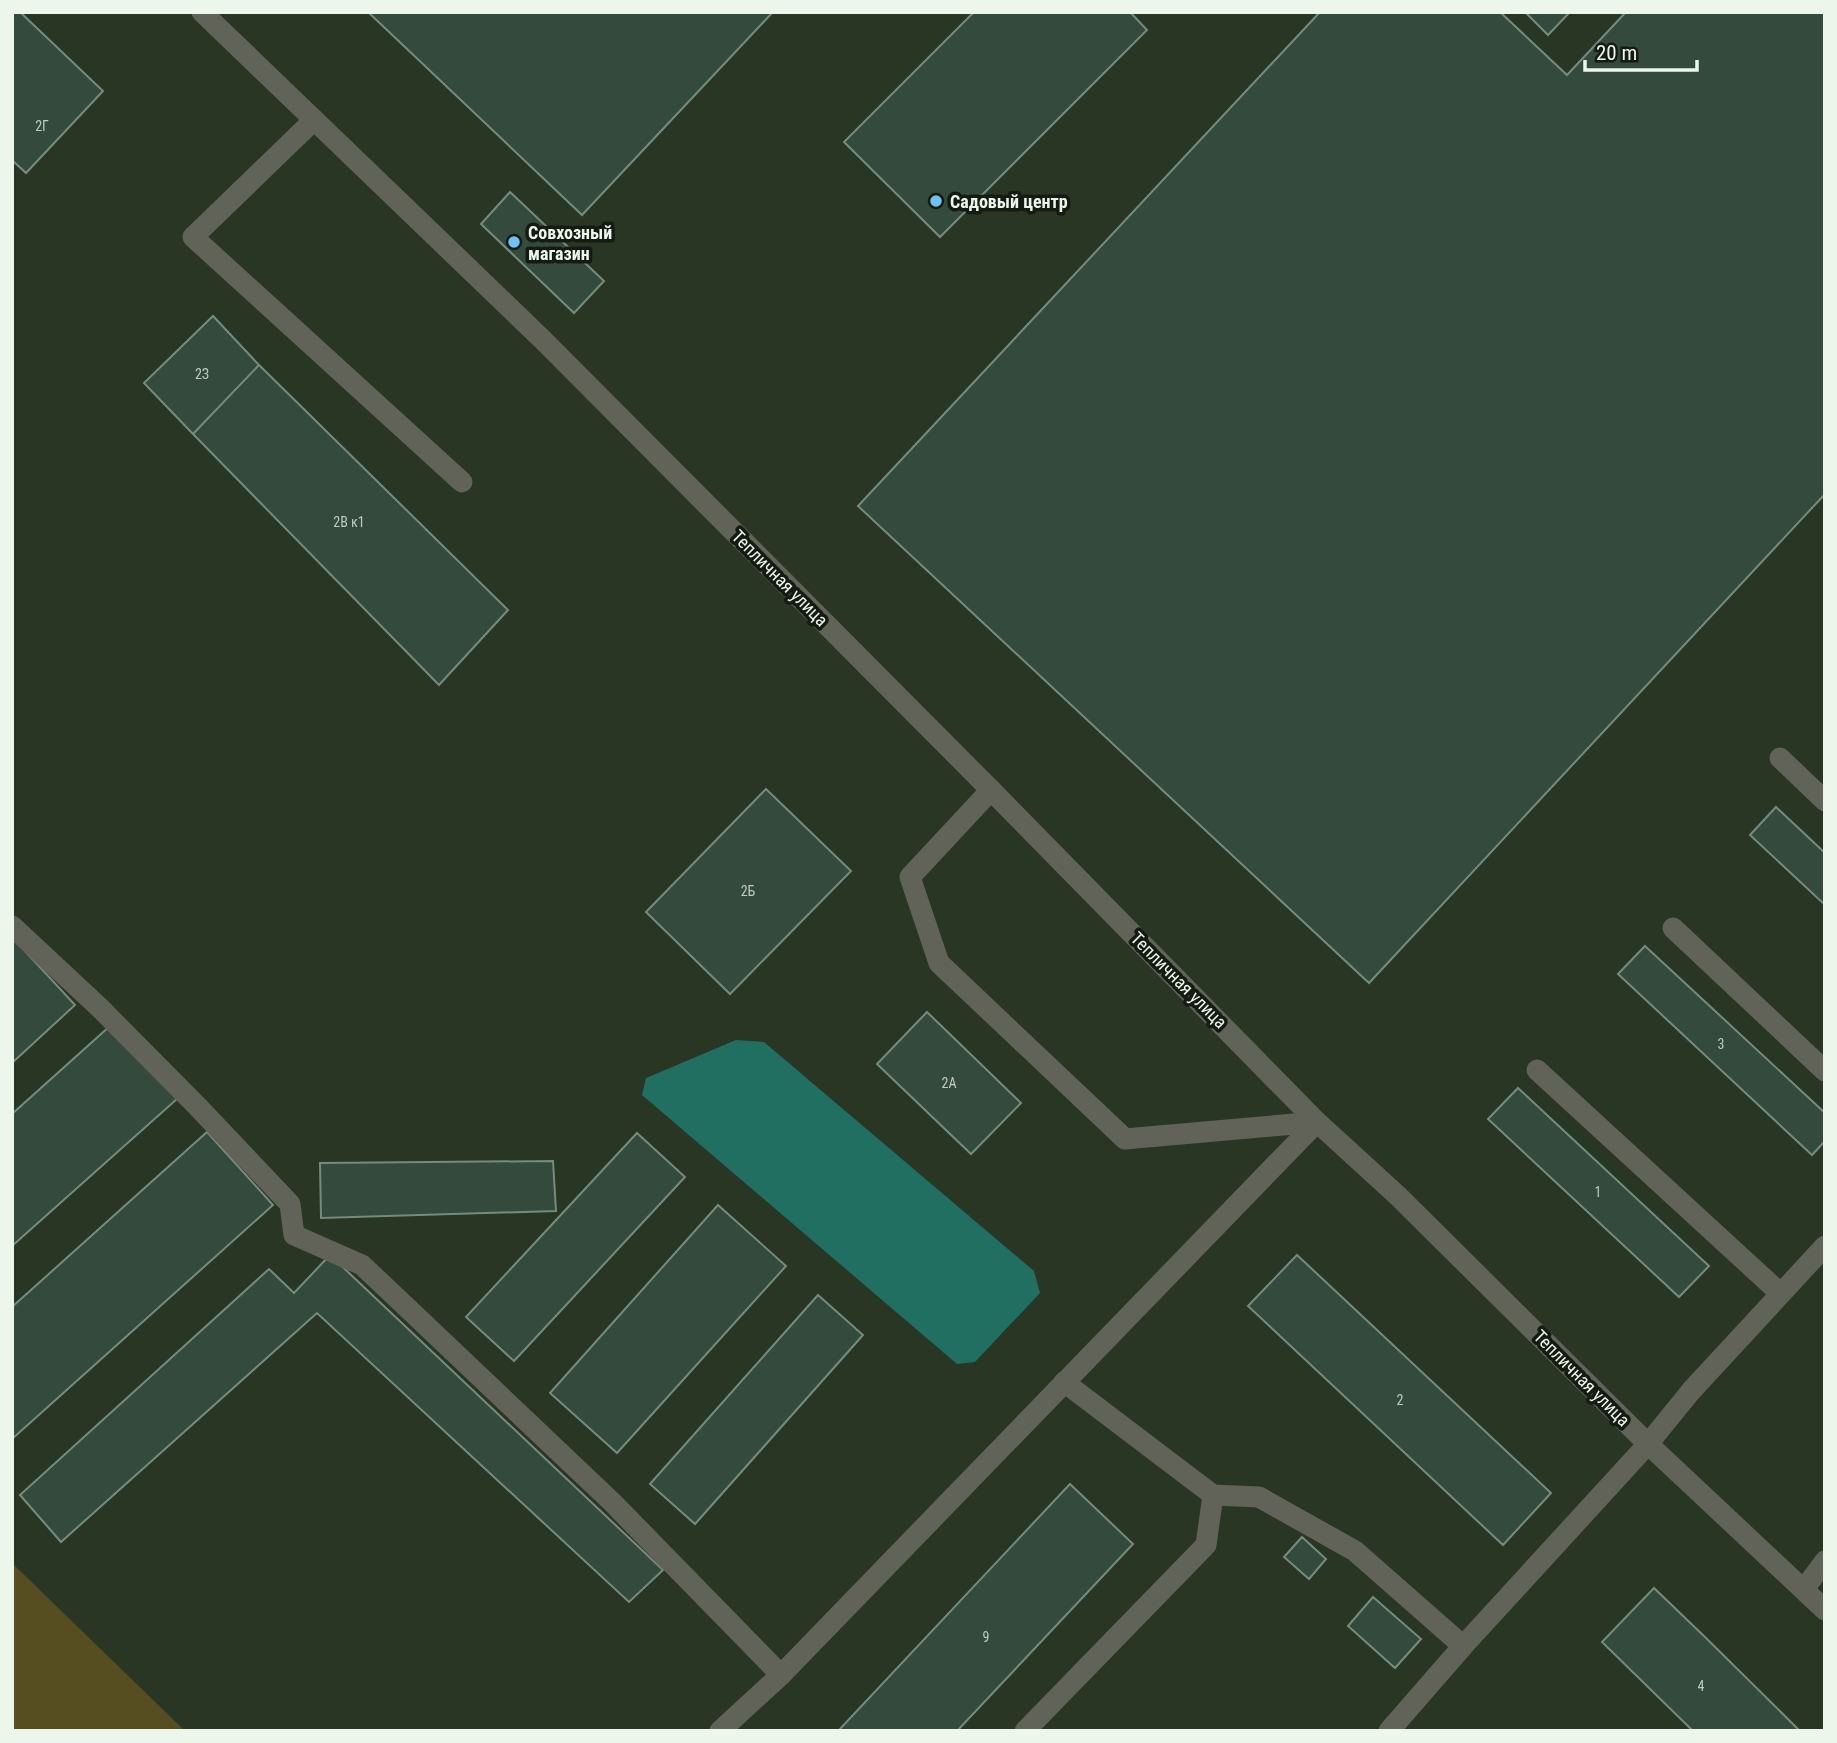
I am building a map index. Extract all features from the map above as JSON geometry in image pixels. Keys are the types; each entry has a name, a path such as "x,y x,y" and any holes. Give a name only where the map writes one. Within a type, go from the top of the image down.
{"street":[{"name":"Тепличная улица","path":"202,12 543,340 1317,1122 1398,1196 1648,1444 1825,1610"},
{"path":"314,120 192,237 462,482"},
{"path":"1780,758 1825,801"},
{"path":"991,790 909,877 939,963 1125,1139 1317,1122"},
{"path":"12,926 100,1008 290,1204 295,1235 362,1265 612,1502 781,1675"},
{"path":"1672,928 1825,1071"},
{"path":"1537,1070 1781,1294"},
{"path":"720,1731 781,1675 1317,1122"},
{"path":"1389,1731 1648,1444 1691,1391 1825,1247"},
{"path":"1064,1382 1213,1495 1259,1497 1355,1551 1463,1646"},
{"path":"1025,1731 1206,1545 1213,1495"},
{"path":"1804,1589 1825,1561"}],"shaded area":[{"path":"12,1563 185,1731 12,1731"}],"water":[{"path":"736,1040 764,1042 1034,1271 1040,1293 975,1362 957,1364 642,1095 646,1078"}],"building":[{"path":"12,12 20,12 103,91 26,173 12,160"},
{"path":"368,12 773,12 582,215"},
{"path":"974,12 1130,12 1147,30 940,237 844,142"},
{"path":"1320,12 1500,12 1567,75 1626,12 1825,12 1825,494 1369,983 858,506"},
{"path":"1525,12 1570,12 1548,35"},
{"path":"510,192 604,281 574,313 481,224"},
{"path":"213,316 259,365 193,434 144,383"},
{"path":"259,365 508,610 439,685 193,434"},
{"path":"766,789 851,871 730,994 646,912"},
{"path":"1776,807 1825,853 1825,905 1750,835"},
{"path":"12,937 75,1005 12,1063"},
{"path":"1645,946 1825,1113 1825,1141 1812,1155 1618,974"},
{"path":"927,1012 1021,1103 971,1154 877,1064"},
{"path":"110,1026 177,1099 12,1246 12,1114"},
{"path":"1518,1088 1709,1266 1679,1297 1488,1119"},
{"path":"207,1132 273,1205 12,1439 12,1307"},
{"path":"637,1133 685,1177 514,1361 466,1317"},
{"path":"553,1161 556,1211 321,1218 320,1163"},
{"path":"718,1205 786,1266 617,1453 550,1393"},
{"path":"330,1255 663,1570 629,1602 317,1313 61,1542 20,1495 269,1269 294,1293"},
{"path":"1297,1255 1551,1493 1503,1545 1248,1306"},
{"path":"818,1295 863,1335 695,1524 650,1484"},
{"path":"1070,1484 1133,1544 957,1731 838,1731"},
{"path":"1302,1537 1326,1559 1309,1579 1284,1557"},
{"path":"1654,1588 1800,1731 1693,1731 1602,1642"},
{"path":"1373,1597 1421,1639 1395,1668 1348,1626"}],"place":[{"name":"Садовый центр","path":"936,201"},
{"name":"Совхозный магазин","path":"514,242"}]}
